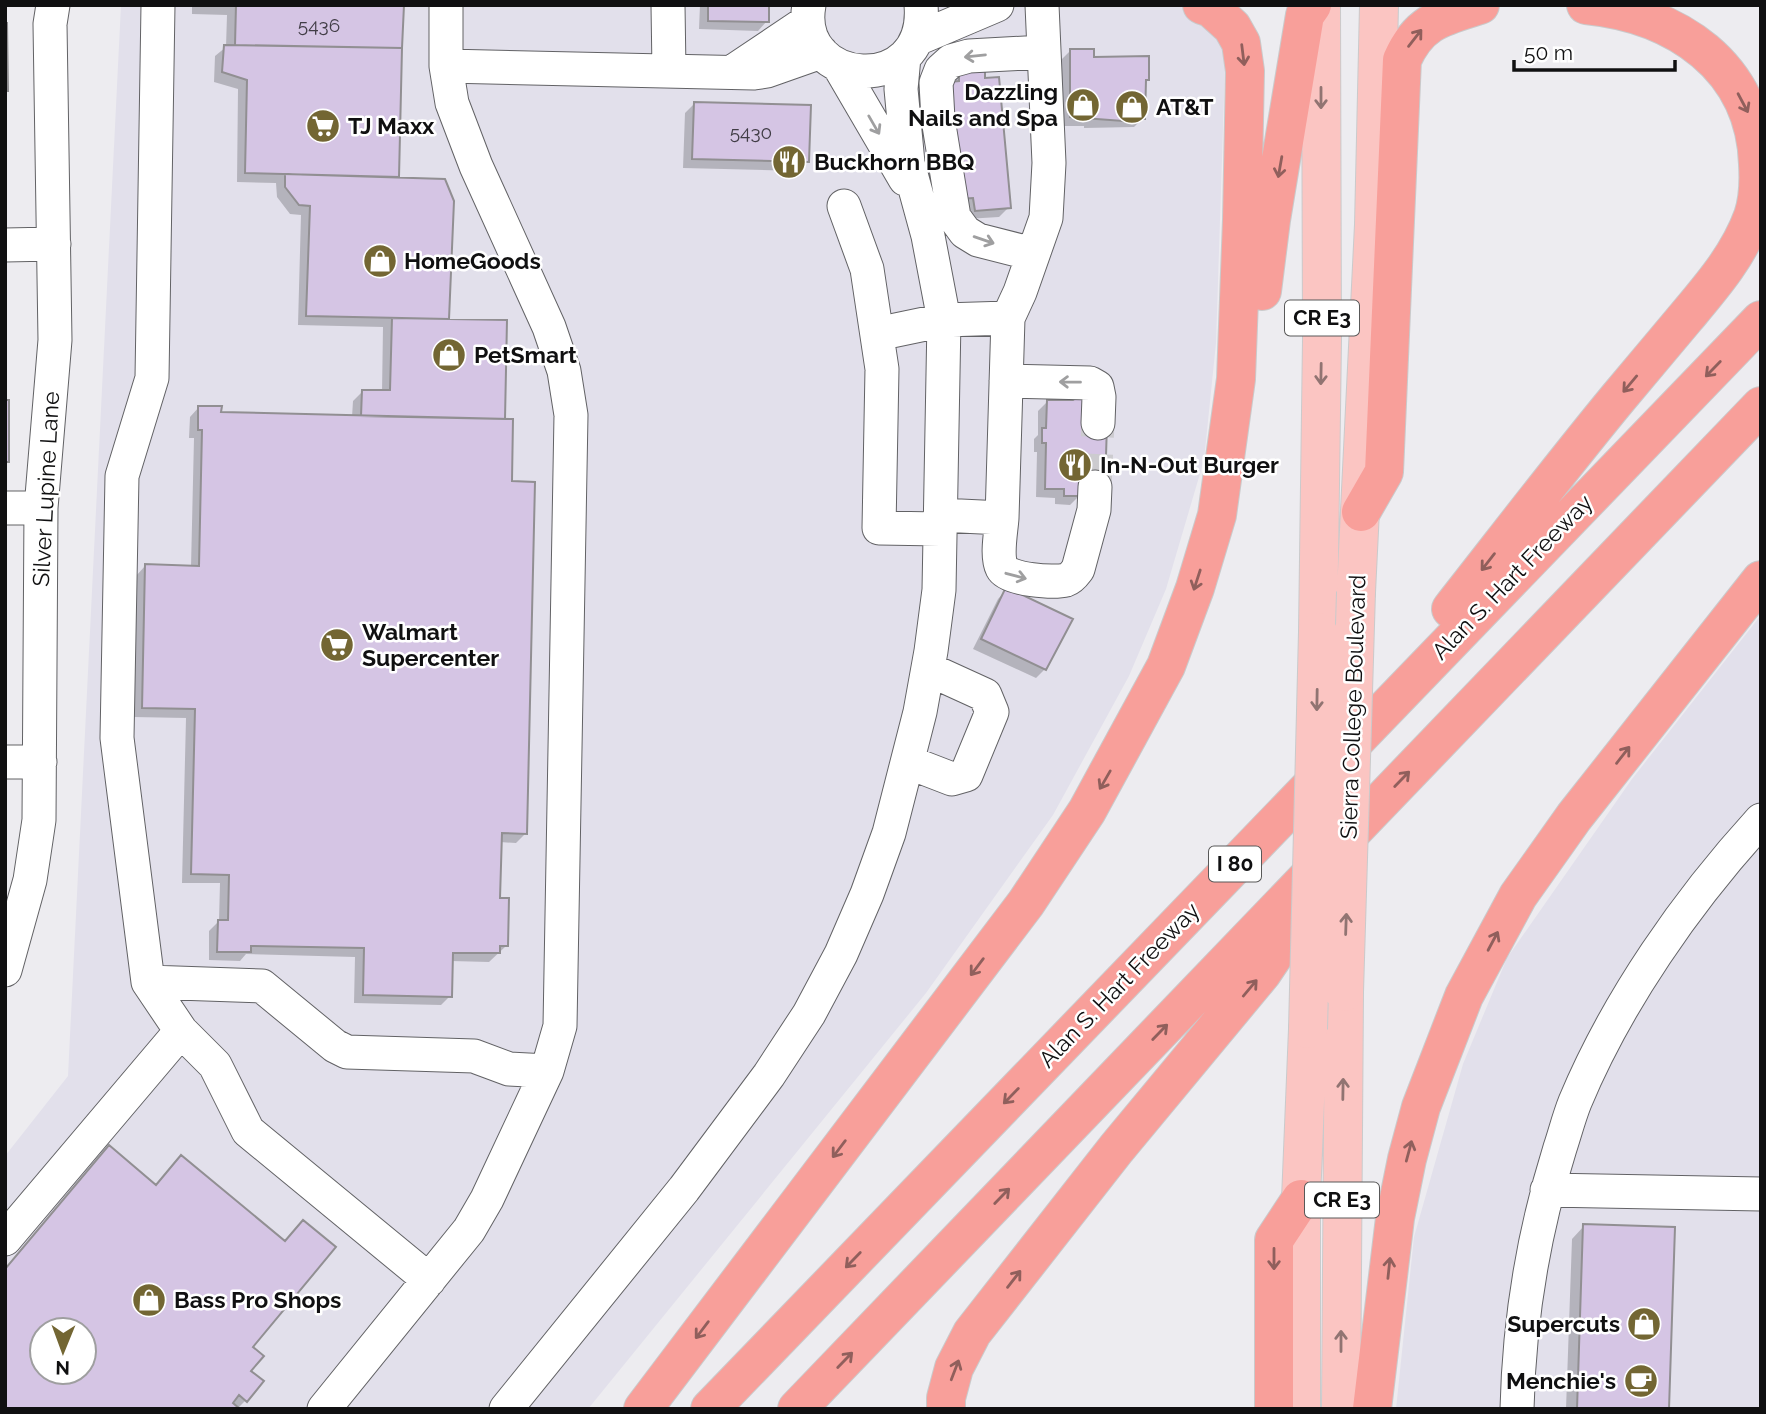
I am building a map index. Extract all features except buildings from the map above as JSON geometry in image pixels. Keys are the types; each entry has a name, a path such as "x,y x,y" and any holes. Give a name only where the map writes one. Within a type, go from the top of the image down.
{"highway":[{"path":"643,1409 1026,903 1087,811 1139,720 1166,666 1195,588 1217,515 1236,379 1245,71 1241,43 1232,27 1211,8 1202,5"},
{"path":"1217,515 1231,490 1244,430 1271,220 1305,15 1312,5"},
{"path":"1361,512 1384,471 1402,60 1409,44 1422,29 1441,18 1480,5"},
{"path":"1315,781 1610,408 1723,272 1754,214 1759,175 1758,141 1748,110 1730,78 1708,53 1678,31 1615,8 1586,5"},
{"name":"Alan S. Hart Freeway","path":"710,1409 1761,320"},
{"name":"I 80","path":"797,1409 1761,406"},
{"path":"1372,1409 1395,1218 1407,1159 1421,1107 1464,996 1518,896 1566,828 1761,580"},
{"path":"946,1409 946,1398 954,1368 972,1333 1116,1149 1262,973 1373,810"},
{"path":"1273,1409 1274,1240 1301,1199"}],"main road":[{"name":"Sierra College Boulevard","path":"1301,1409 1301,1199 1318,632 1322,339 1321,5"},
{"name":"Sierra College Boulevard","path":"1341,1409 1344,992 1356,592 1374,225 1380,5"}],"street":[{"name":"Silver Lupine Lane","path":"5,970 30,880 39,820 41,508 55,340 50,24 53,5"},
{"path":"158,5 152,378 122,477 117,738 148,982 181,1031 215,1065 248,1131 429,1280"},
{"path":"324,1409 469,1230 487,1199 547,1070 560,1026 571,415 564,371 550,327 462,133 446,66 446,5"},
{"path":"668,5 669,71"},
{"path":"506,1409 684,1189 769,1075 808,1014 841,954 889,833 928,669 939,590 944,320 928,236 908,163 901,89 911,48 922,20 921,5"},
{"path":"446,66 754,73 830,59 856,72 873,72 890,67 911,48 998,5"},
{"path":"1042,5 1049,163 1046,218 1008,318 1000,564 1004,573 1016,578 1066,580 1074,575 1094,510 1095,487"},
{"path":"733,71 809,13"},
{"path":"809,13 812,37 830,59 915,196"},
{"path":"1032,254 978,240 965,232 954,217 938,119 936,83 941,70 951,61 969,56 1043,52"},
{"path":"844,206 867,269 882,369 879,528 1002,518"},
{"path":"5,245 54,244"},
{"path":"877,334 944,320 1008,318"},
{"path":"1006,381 1090,383 1097,387 1098,423"},
{"path":"5,508 41,508"},
{"path":"908,762 952,779 966,775 992,712 985,695 928,669"},
{"path":"5,762 40,762"},
{"path":"1517,1409 1518,1368 1530,1278 1547,1190 1574,1103 1629,994 1723,862 1761,820"},
{"path":"148,982 262,986 335,1046 347,1052 474,1056 509,1069 547,1070"},
{"path":"5,1239 181,1031"},
{"path":"1547,1190 1761,1194"}],"shaded area":[{"path":"121,5 1227,5 1216,343 1204,460 1166,589 1129,676 1053,815 926,993 588,1409 5,1409 5,1156 68,1076"},
{"path":"1761,615 1761,1409 1396,1409 1414,1237 1463,1064 1507,958 1632,779"}],"tunnel":[{"path":"1095,487 1098,423"}],"place":[{"name":"Dazzling Nails and Spa","path":"1083,105"},
{"name":"AT&T","path":"1132,107"},
{"name":"TJ Maxx","path":"323,126"},
{"name":"Buckhorn BBQ","path":"789,162"},
{"name":"HomeGoods","path":"380,261"},
{"name":"PetSmart","path":"449,355"},
{"name":"In-N-Out Burger","path":"1075,465"},
{"name":"Walmart Supercenter","path":"337,645"},
{"name":"Bass Pro Shops","path":"149,1300"},
{"name":"Supercuts","path":"1644,1324"},
{"name":"Menchie's","path":"1641,1381"}]}
